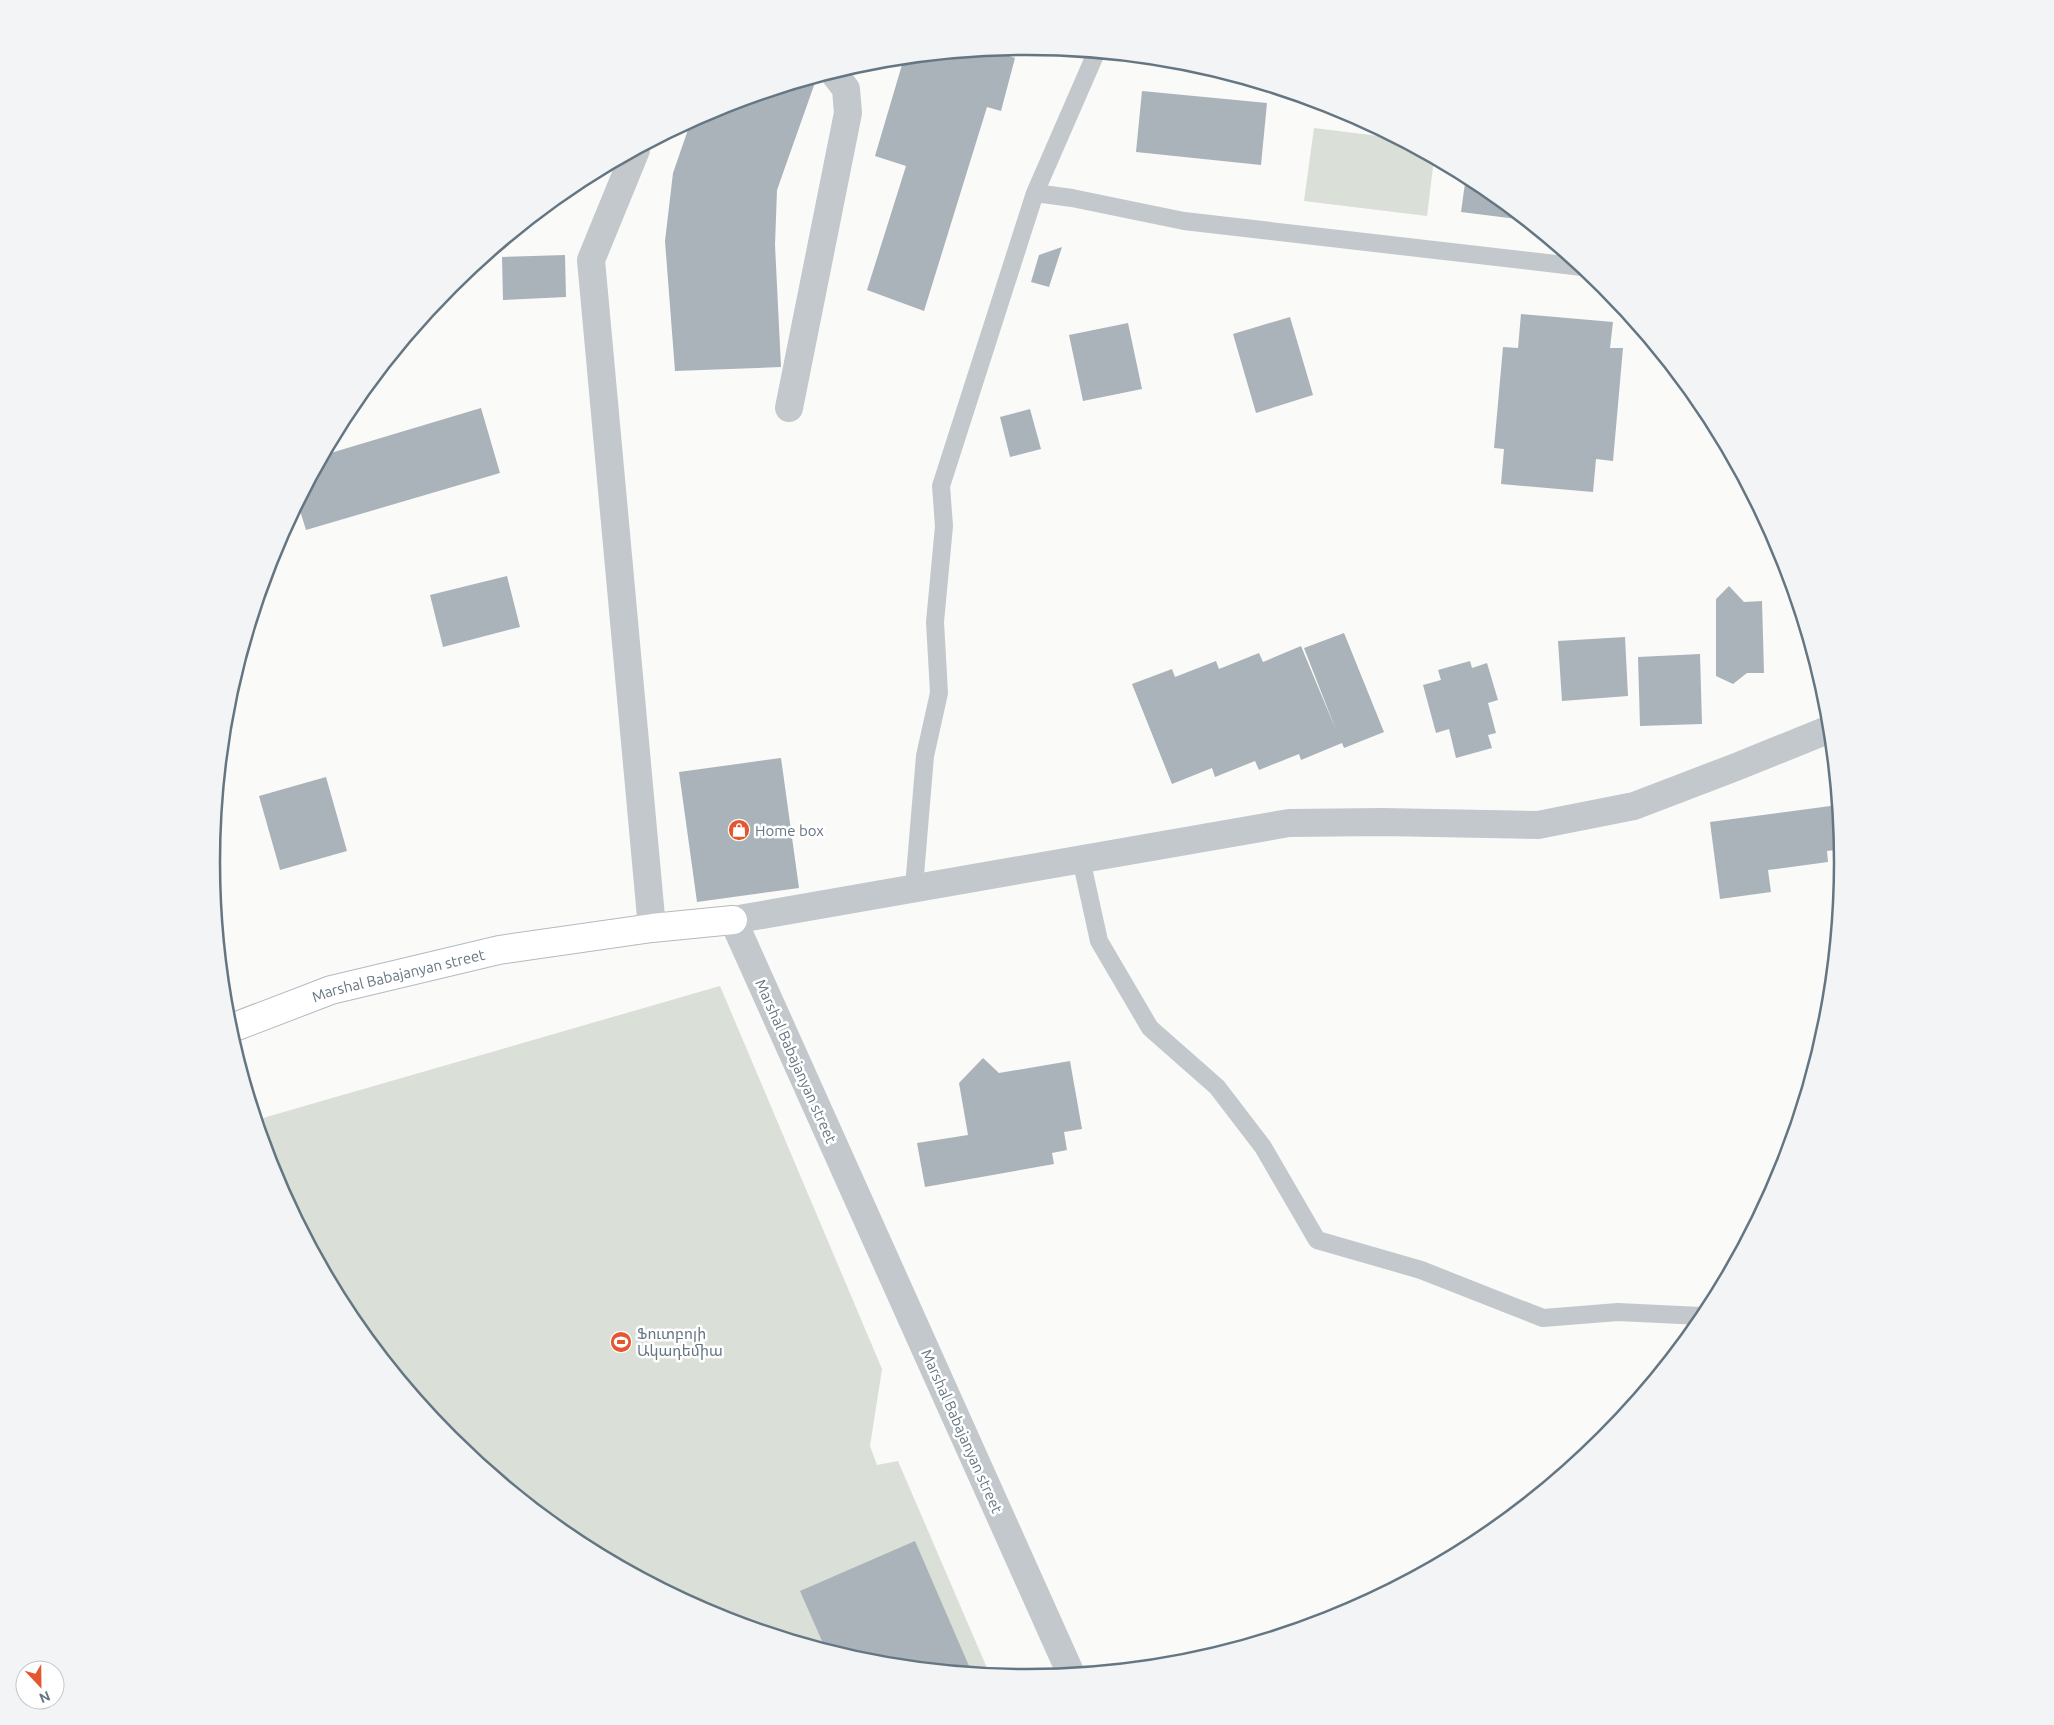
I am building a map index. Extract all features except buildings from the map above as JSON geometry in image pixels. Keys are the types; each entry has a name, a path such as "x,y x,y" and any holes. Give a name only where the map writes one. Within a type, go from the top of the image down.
{"street":[{"path":"790,408 848,113 846,89 838,78"},
{"path":"633,158 591,260 652,928"},
{"path":"733,920 1289,823 1383,822 1538,825 1634,806 1824,732"},
{"name":"Marshal Babajanyan street","path":"236,1026 332,990 499,950 652,928 733,920 1069,1668"}],"lane":[{"path":"914,887 925,756 940,693 935,622 944,526 941,486 1035,193 1094,58"},
{"path":"1035,193 1072,198 1184,221 1570,266"},
{"path":"1081,859 1099,941 1150,1028 1218,1087 1263,1147 1317,1240 1421,1270 1543,1318 1618,1312 1695,1316"}],"shaded area":[{"path":"1314,128 1380,136 1433,164 1427,216 1304,201"},
{"name":"Ֆուտբոլի Ակադեմիա","path":"720,986 882,1369 870,1446 877,1465 898,1461 987,1668 922,1663 869,1654 767,1627 718,1609 670,1587 623,1562 578,1534 535,1503 495,1470 456,1433 420,1395 386,1354 328,1266 303,1220 281,1172 261,1119"}],"place":[{"name":"Home box","path":"739,830"},
{"name":"Ֆուտբոլի Ակադեմիա","path":"621,1342"}]}
